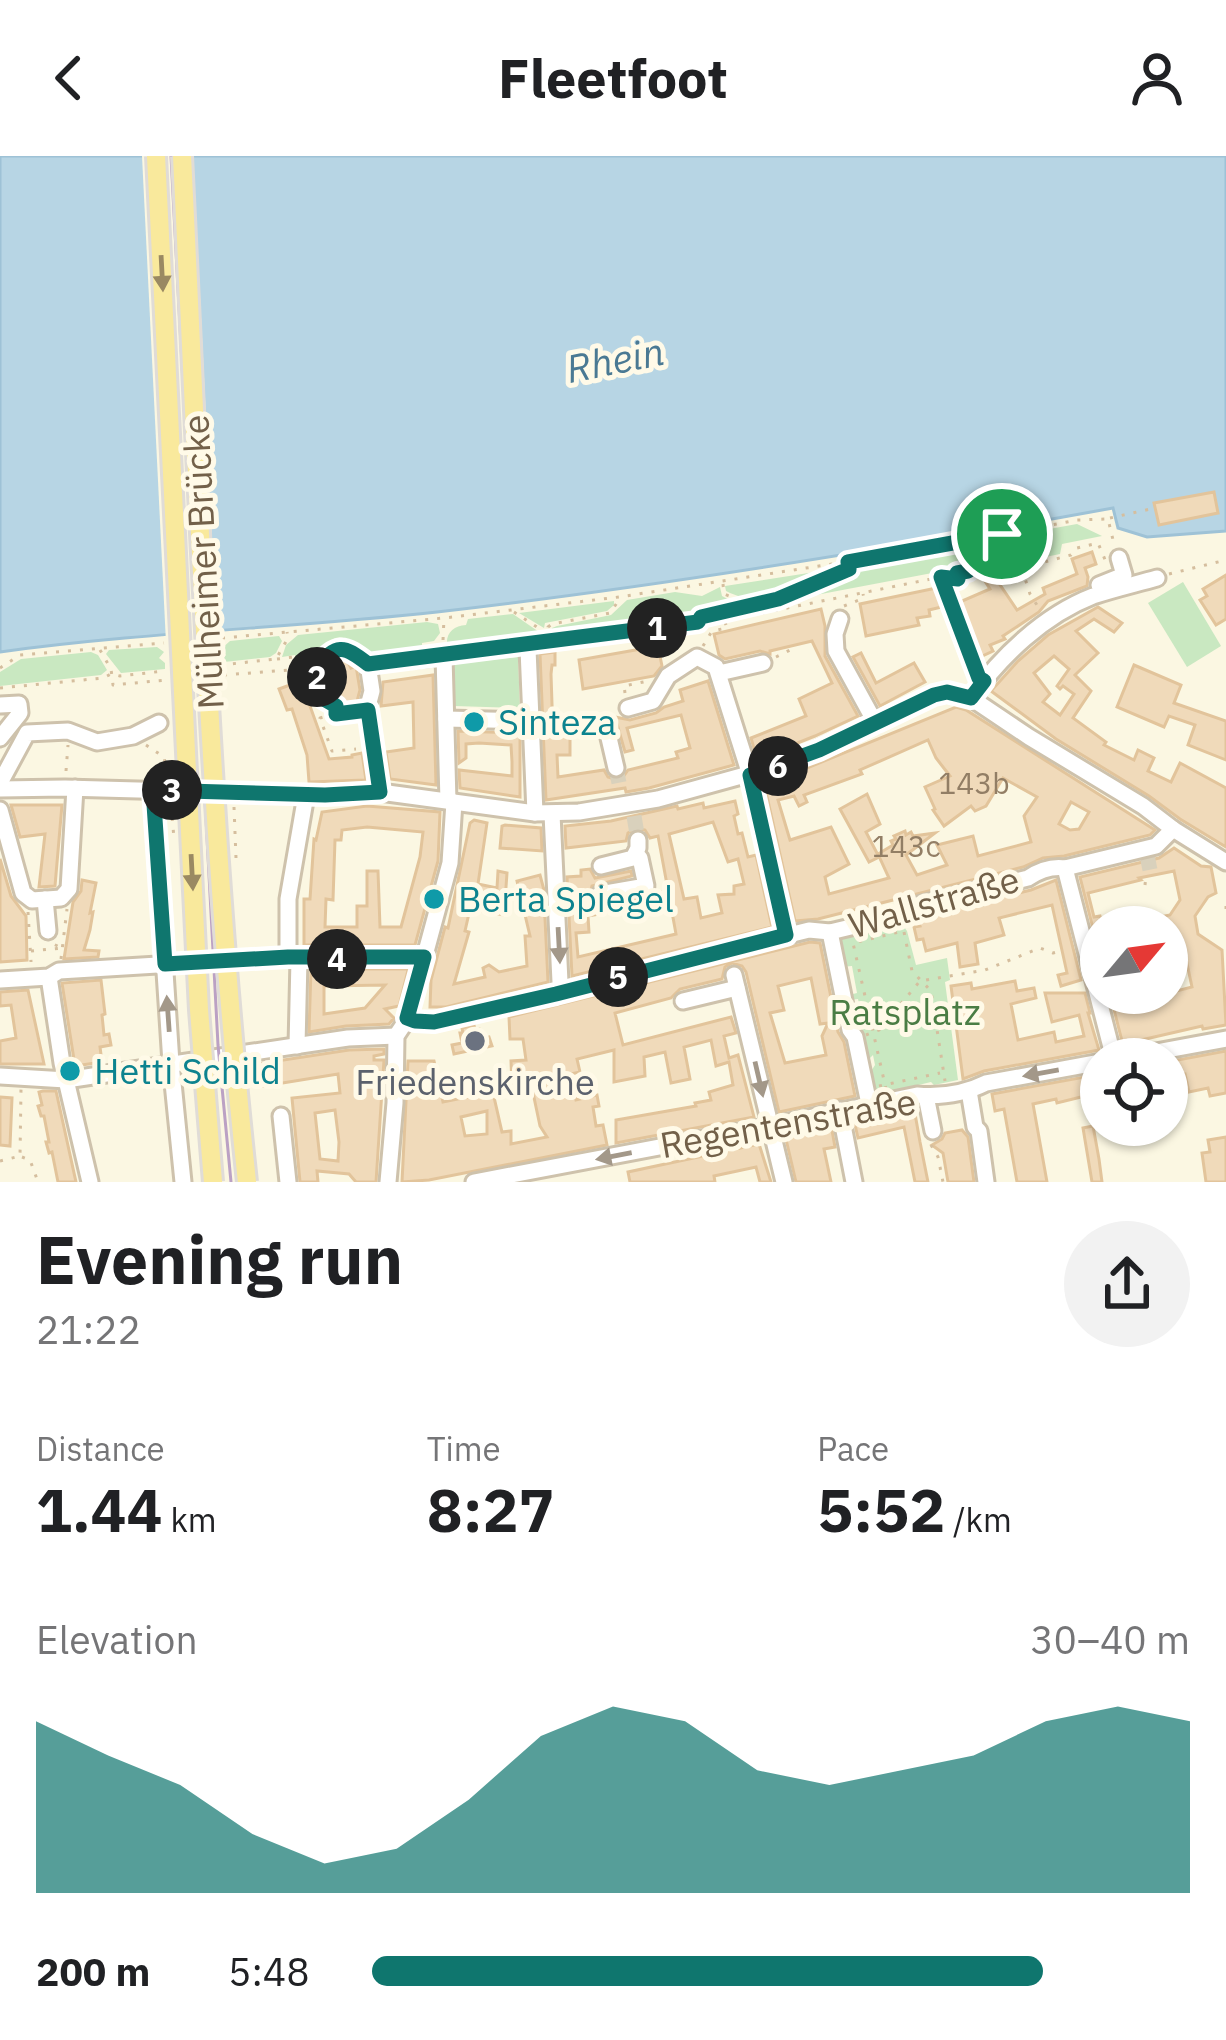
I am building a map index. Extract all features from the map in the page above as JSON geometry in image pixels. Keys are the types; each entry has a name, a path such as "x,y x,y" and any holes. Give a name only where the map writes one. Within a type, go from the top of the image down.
{"main road":[{"name":"Mülheimer Brücke","path":"156,156 199,1010 213,1182"},
{"name":"Mülheimer Brücke","path":"179,156 243,1182"}],"street":[{"path":"971,698 1052,605 1124,575 1118,558"},
{"path":"1044,616 1157,578"},
{"path":"841,613 836,651 876,724"},
{"path":"380,792 368,710 372,692 368,664 444,648 450,863 407,1018 396,1036 388,1182"},
{"path":"528,649 530,721 564,992"},
{"path":"628,708 653,701 668,676 697,657 716,667 750,775 786,935"},
{"path":"718,673 765,661"},
{"path":"0,786 71,781 153,790 380,792 543,814 628,804 750,775 802,758 947,692 971,698 1226,862"},
{"path":"0,705 19,704 20,713 0,738"},
{"path":"446,719 530,721"},
{"path":"0,786 27,733 68,731 97,742 138,734 159,723"},
{"path":"593,728 606,725 616,768"},
{"path":"37,899 65,896 69,889 71,781"},
{"path":"153,790 183,1182"},
{"path":"297,1046 288,899 306,794"},
{"path":"0,810 19,885 37,899 47,931"},
{"name":"Wallstraße","path":"407,1018 434,1022 564,992 733,968 786,935 830,932 1056,867 1149,850 1173,829"},
{"path":"600,894 646,886 637,847 629,860 601,866"},
{"path":"1066,868 1110,1038"},
{"path":"830,932 867,1096"},
{"path":"0,980 165,964 424,957"},
{"path":"683,1001 733,968 784,1182"},
{"path":"47,975 90,1182"},
{"path":"0,1076 66,1080 348,1038 396,1036"},
{"path":"1188,1046 1226,1039"},
{"name":"Regentenstraße","path":"474,1182 840,1110 867,1096 947,1094 1080,1066"},
{"path":"969,1090 986,1182"},
{"path":"926,1096 932,1132"},
{"path":"840,1110 854,1182"},
{"path":"281,1116 288,1182"}],"path":[{"path":"217,638 619,597 1155,508"},
{"path":"1108,519 1111,533"},
{"path":"958,579 957,573 968,571 1004,540 1002,534"},
{"path":"444,618 444,648 550,641 703,625 941,577 958,579 1022,568 1099,543 1105,562 1118,558"},
{"path":"1157,578 1226,560"},
{"path":"698,622 701,617 778,599 849,569 848,562"},
{"path":"1022,568 1030,595 1044,616"},
{"path":"941,577 984,681"},
{"path":"722,582 724,594 744,606"},
{"path":"841,613 864,598 863,592"},
{"path":"550,641 548,627 552,624 610,613 619,597"},
{"path":"510,609 548,634"},
{"path":"712,632 727,628 725,620"},
{"path":"680,625 682,642"},
{"path":"276,659 287,632"},
{"path":"0,668 20,656 170,642"},
{"path":"765,661 796,647"},
{"path":"100,648 113,685"},
{"path":"261,671 315,668 340,648 368,664"},
{"path":"231,664 294,657"},
{"path":"315,668 324,699 336,706 336,714"},
{"path":"0,688 111,674"},
{"path":"628,708 624,686 668,676"},
{"path":"368,710 320,718 332,751 373,748"},
{"path":"68,731 71,781"},
{"path":"138,734 149,749 164,757 168,774"},
{"path":"234,812 236,858"},
{"path":"1145,885 1146,877"},
{"path":"37,899 26,904 31,951 47,975 62,948 65,896"},
{"path":"1226,906 1226,916"},
{"path":"47,931 48,942 62,948"},
{"path":"887,1093 854,943 904,931 912,971 931,991 947,1094"},
{"path":"31,951 62,948"},
{"path":"855,1037 875,1032 920,981 985,970 1040,948 1061,951"},
{"path":"867,1096 944,1072"},
{"path":"20,1105 20,1156"},
{"path":"932,1132 932,1149 943,1182"},
{"path":"0,1161 20,1156 30,1160 38,1182"}],"green space":[{"path":"1077,524 1102,536 1062,544 1060,554 971,572 1011,536"},
{"path":"997,540 964,567 779,602 871,563"},
{"path":"837,572 810,585 769,598 740,597 725,586"},
{"path":"1183,582 1221,646 1187,667 1148,603"},
{"path":"720,587 722,596 737,604 657,623 551,634 557,626 611,615 627,600 675,592 702,596"},
{"path":"614,601 607,611 545,623 544,628 519,613"},
{"path":"513,614 542,634 447,645 449,633 466,625 468,619"},
{"path":"438,624 440,633 422,647 364,653 351,641 338,638 316,656 282,657 286,645 298,635"},
{"path":"279,636 282,641 270,657 221,660 226,655 221,649 230,641"},
{"path":"157,647 164,652 159,658 165,669 121,673 106,654 109,650"},
{"path":"91,652 107,670 101,675 0,686 0,672 21,659"},
{"path":"518,657 520,708 454,706 452,664"},
{"name":"Ratsplatz","path":"901,923 916,965 947,958 950,980 945,982 958,1080 872,1096 868,1076 875,1065 873,1055 865,1063 854,1030 864,1027 858,999 850,1000 849,995 857,993 852,966 841,967 836,941 841,933"}],"water":[{"name":"Rhein","path":"0,156 1226,156 1226,531 1147,537 1118,528 1113,508 776,566 522,602 0,652"}],"pier":[{"path":"142,156 193,156 217,638 166,643"}],"building":[{"path":"1214,492 1218,513 1159,525 1154,503"},
{"path":"1092,552 1096,564 1085,568 1087,586 1048,601 1005,639 990,645 993,651 978,658 955,604 990,589 983,578 994,576 1017,610 1045,594 1043,588 1077,574 1072,559"},
{"path":"1226,575 1226,619 1216,625 1200,600 1207,596 1203,589"},
{"path":"941,587 946,606 917,618 919,625 866,636 860,604"},
{"path":"1098,607 1122,623 1114,632 1094,619 1076,631 1098,653 1075,675 1091,691 1073,718 1104,745 1134,760 1138,750 1154,758 1148,771 1171,782 1180,763 1226,788 1226,847 1056,739 991,691 1048,635","holes":["1054,656 1069,669 1057,686 1074,694 1060,715 1043,702 1050,694 1034,673"]},
{"path":"821,609 825,656 858,716 757,759 751,738 806,716 799,699 832,683 812,641 770,654 760,651 725,659 719,655 714,634"},
{"path":"658,646 662,666 654,676 583,689 579,660"},
{"path":"555,652 553,734 570,732 570,755 557,755 558,777 604,770 618,780 628,770 678,758 676,752 690,748 681,715 627,728 633,750 625,752 615,717 630,720 656,713 683,701 680,690 708,681 734,765 649,788 546,800 540,654"},
{"path":"861,653 876,683 914,663 925,682 880,706 853,657"},
{"path":"345,656 351,668 356,666 360,690 356,705 340,707 338,701 329,699 322,676 333,673 330,661"},
{"path":"1134,665 1181,685 1174,703 1226,721 1226,760 1188,745 1195,725 1169,716 1164,727 1117,707"},
{"path":"433,675 436,785 390,779 386,752 414,748 413,702 381,706 383,682"},
{"path":"301,681 329,759 362,753 366,780 309,782 307,755 292,709 287,710 279,689"},
{"path":"956,707 1155,830 909,896 795,921 764,783","holes":["928,740 950,776 925,787 944,826 971,806 975,811 986,806 1003,778 1037,797 1024,816 1031,842 978,856 973,836 937,845 947,865 917,875 906,855 935,833 913,836 905,831 878,854 889,878 829,894 825,877 849,864 831,827 790,840 778,800 794,796 799,806 807,802 804,795 862,774 860,770","1071,802 1089,812 1079,829 1059,824"]},
{"path":"458,731 520,733 520,797 460,788 459,770 512,776 512,762 511,745 479,743 466,744 466,758 459,763"},
{"path":"867,794 880,824 866,832 879,857 869,862 840,809"},
{"path":"735,801 738,834 742,833 748,857 756,855 772,927 572,976 567,877 581,876 581,870 590,869 595,878 631,871 632,876 592,886 589,897 597,906 668,890 658,836 650,838 637,828 628,833 626,841 566,848 565,826 677,806 703,803 704,808","holes":["713,822 728,862 738,859 744,884 734,886 734,894 718,895 722,913 701,918 697,897 684,899 669,834","670,901 676,934 578,957 576,933 589,932 588,916"]},
{"path":"11,805 62,805 55,886 39,887 45,834 20,837"},
{"path":"367,806 440,812 438,861 415,945 304,945 304,899 310,899 314,839 322,812","holes":["367,827 423,832 401,927 380,927 378,871 367,871 367,906 357,906 357,927 325,927 326,899 333,900 335,840 341,840 342,830"]},
{"path":"474,820 487,823 478,884 497,888 498,871 507,873 504,915 470,909 465,931 469,932 454,984 485,977 483,968 489,965 499,972 527,966 525,936 530,936 517,881 540,875 548,982 430,1007 431,980"},
{"path":"505,825 541,828 542,851 500,848"},
{"path":"1174,848 1201,866 1211,867 1216,893 1195,916 1198,934 1222,950 1226,1025 1121,1038 1115,1014 1188,1014 1188,988 1192,987 1188,906 1176,906 1180,900 1174,871 1088,893 1091,906 1087,906 1080,877 1159,858"},
{"path":"0,859 11,896 26,916 27,960 0,962"},
{"path":"82,880 96,883 84,950 99,951 98,957 64,959 73,902"},
{"path":"1056,880 1080,980 1061,986 1058,975 1067,973 1052,905 999,918 1004,935 975,943 978,964 960,967 957,943 926,951 923,939 917,940 914,927 920,926 918,919 923,916"},
{"path":"810,942 820,943 855,1096 779,1112 746,972 732,963 725,967 722,979 615,1013 623,1045 731,1017 736,1033 724,1036 729,1058 738,1055 754,1117 616,1143 616,1120 696,1106 711,1100 709,1092 733,1085 729,1062 716,1066 711,1040 684,1047 690,1079 671,1083 665,1052 644,1057 645,1076 614,1082 614,1050 577,1059 580,1072 571,1074 576,1100 597,1095 599,1106 593,1107 596,1126 603,1125 607,1145 402,1182 408,1061 434,1061 443,1102 487,1093 487,1084 491,1084 502,1132 511,1131 511,1144 547,1137 532,1088 512,1088 511,1061 526,1060 523,1039 510,1039 509,1017","holes":["811,978 820,1024 828,1023 822,1036 826,1055 785,1063 770,1013 784,1010 778,986","487,1111 487,1134 465,1136 461,1117"]},
{"path":"311,969 408,969 399,1006 385,1009 394,1018 389,1024 309,1032","holes":["385,985 365,1008 324,1014 324,986"]},
{"path":"101,980 104,1035 109,1034 111,1045 100,1047 102,1062 75,1066 62,983"},
{"path":"1015,981 1017,991 1034,988 1036,998 1011,1004 1018,1040 1054,1032 1056,1042 1084,1036 1079,1015 1052,1022 1045,993 1080,993 1080,1014 1088,1014 1095,1038 1080,1038 1080,1053 963,1079 951,986 971,983 972,989"},
{"path":"28,990 44,1064 0,1064 0,1041 16,1038 11,1005 0,1006 0,992"},
{"path":"474,1025 481,1039 489,1037 492,1046 454,1054 452,1045 462,1043 462,1028"},
{"path":"384,1049 384,1054 374,1056 374,1060 384,1060 376,1182 356,1182 349,1174 317,1171 318,1182 300,1182 292,1098 340,1093 338,1074 264,1086 254,1084 251,1065","holes":["335,1110 338,1161 320,1159 315,1113"]},
{"path":"1226,1051 1226,1093 1210,1096 1208,1088 1189,1092 1188,1058"},
{"path":"1080,1078 1080,1097 1033,1104 1047,1182 1017,1182 1004,1109 995,1111 992,1094"},
{"path":"56,1091 76,1182 58,1182 38,1106 42,1105 39,1092"},
{"path":"0,1097 12,1098 10,1146 0,1145"},
{"path":"914,1108 928,1182 915,1182 904,1127 858,1138 854,1120"},
{"path":"831,1125 835,1147 824,1149 831,1182 796,1182 785,1135"},
{"path":"962,1130 968,1137 974,1182 948,1182 943,1153 932,1145 945,1133"},
{"path":"1226,1137 1226,1182 1206,1182 1202,1153 1210,1152 1208,1140"},
{"path":"759,1144 771,1182 760,1182 756,1167 714,1176 715,1182 630,1182 628,1172"},
{"path":"1086,1146 1096,1146 1102,1182 1092,1182"}],"tunnel":[{"path":"616,768 620,788"},
{"path":"634,816 638,840"},
{"path":"1147,855 1151,875"}],"tram line":[{"path":"171,156 218,1045 231,1182"}],"place":[{"name":"Sinteza","path":"474,722"},
{"name":"Berta Spiegel","path":"434,899"},
{"name":"Friedenskirche","path":"475,1041"},
{"name":"Hetti Schild","path":"70,1071"}],"route":[{"path":"1002,534 1004,540 968,571 957,573 958,579 941,577 984,681 971,698 947,692 934,695 819,750 750,775 786,935 434,1022 407,1018 424,957 288,957 165,964 153,790 380,792 368,710 336,714 336,706 324,699 315,668 330,652 350,650 368,664 698,622 701,617 778,599 849,569 848,562 1002,534"}]}
